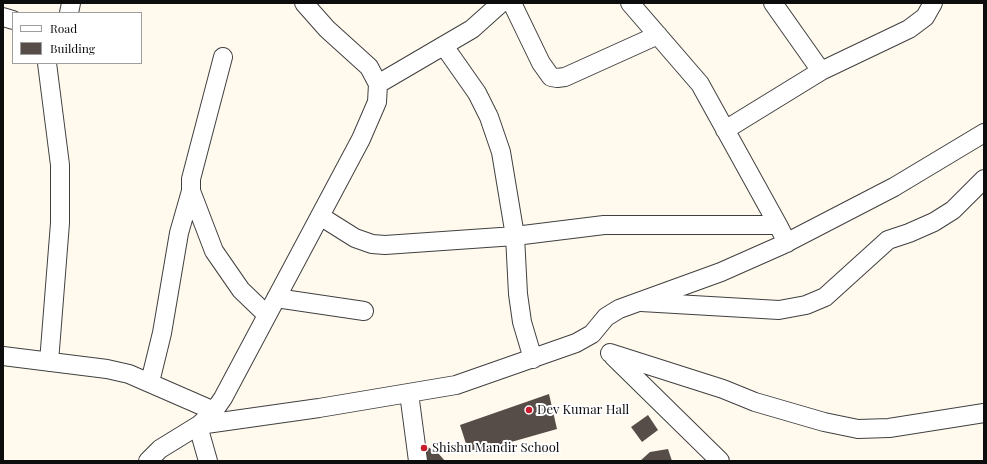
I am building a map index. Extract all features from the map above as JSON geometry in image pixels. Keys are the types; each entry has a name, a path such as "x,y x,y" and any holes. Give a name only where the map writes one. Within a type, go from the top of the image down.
{"street":[{"path":"148,461 160,449 198,426 214,411 223,398 266,315 361,140 377,102 378,84 369,67 327,29 304,3"},
{"path":"378,84 472,29 501,3"},
{"path":"512,3 541,63 547,73 557,78 566,76 658,35"},
{"path":"630,3 700,84 712,103 725,130 787,243"},
{"path":"773,3 821,71"},
{"path":"725,130 821,71 909,29 925,17 933,3"},
{"path":"444,46 477,93 489,117 501,152 516,236 518,294 522,322 533,359"},
{"path":"150,382 162,333 179,233 191,192 191,179 223,58"},
{"path":"47,64 60,165 60,223 49,362"},
{"path":"198,426 456,385 576,344 592,334 606,317 619,309 721,272 787,243 888,191 984,133"},
{"path":"636,302 779,310 806,305 825,297 888,240 928,225 953,210 984,179"},
{"path":"191,192 214,250 241,290 266,315"},
{"path":"320,216 355,238 372,244 409,244 516,236 570,228 604,225 778,225"},
{"path":"276,298 364,311"},
{"path":"592,334 720,461"},
{"path":"610,353 723,389 755,402 824,422 858,429 889,428 984,413"},
{"path":"3,356 107,369 150,382 214,411"},
{"path":"409,393 418,461"},
{"path":"198,426 208,461"}],"building":[{"name":"Dev Kumar Hall","path":"549,394 557,429 483,450 468,450 460,425"},
{"path":"648,415 658,430 642,442 631,427"},
{"name":"Shishu Mandir School","path":"419,442 438,453 445,461 422,461"},
{"path":"668,449 672,461 640,461 650,452"}],"place":[{"name":"Dev Kumar Hall","path":"529,410"},
{"name":"Shishu Mandir School","path":"424,448"}]}
